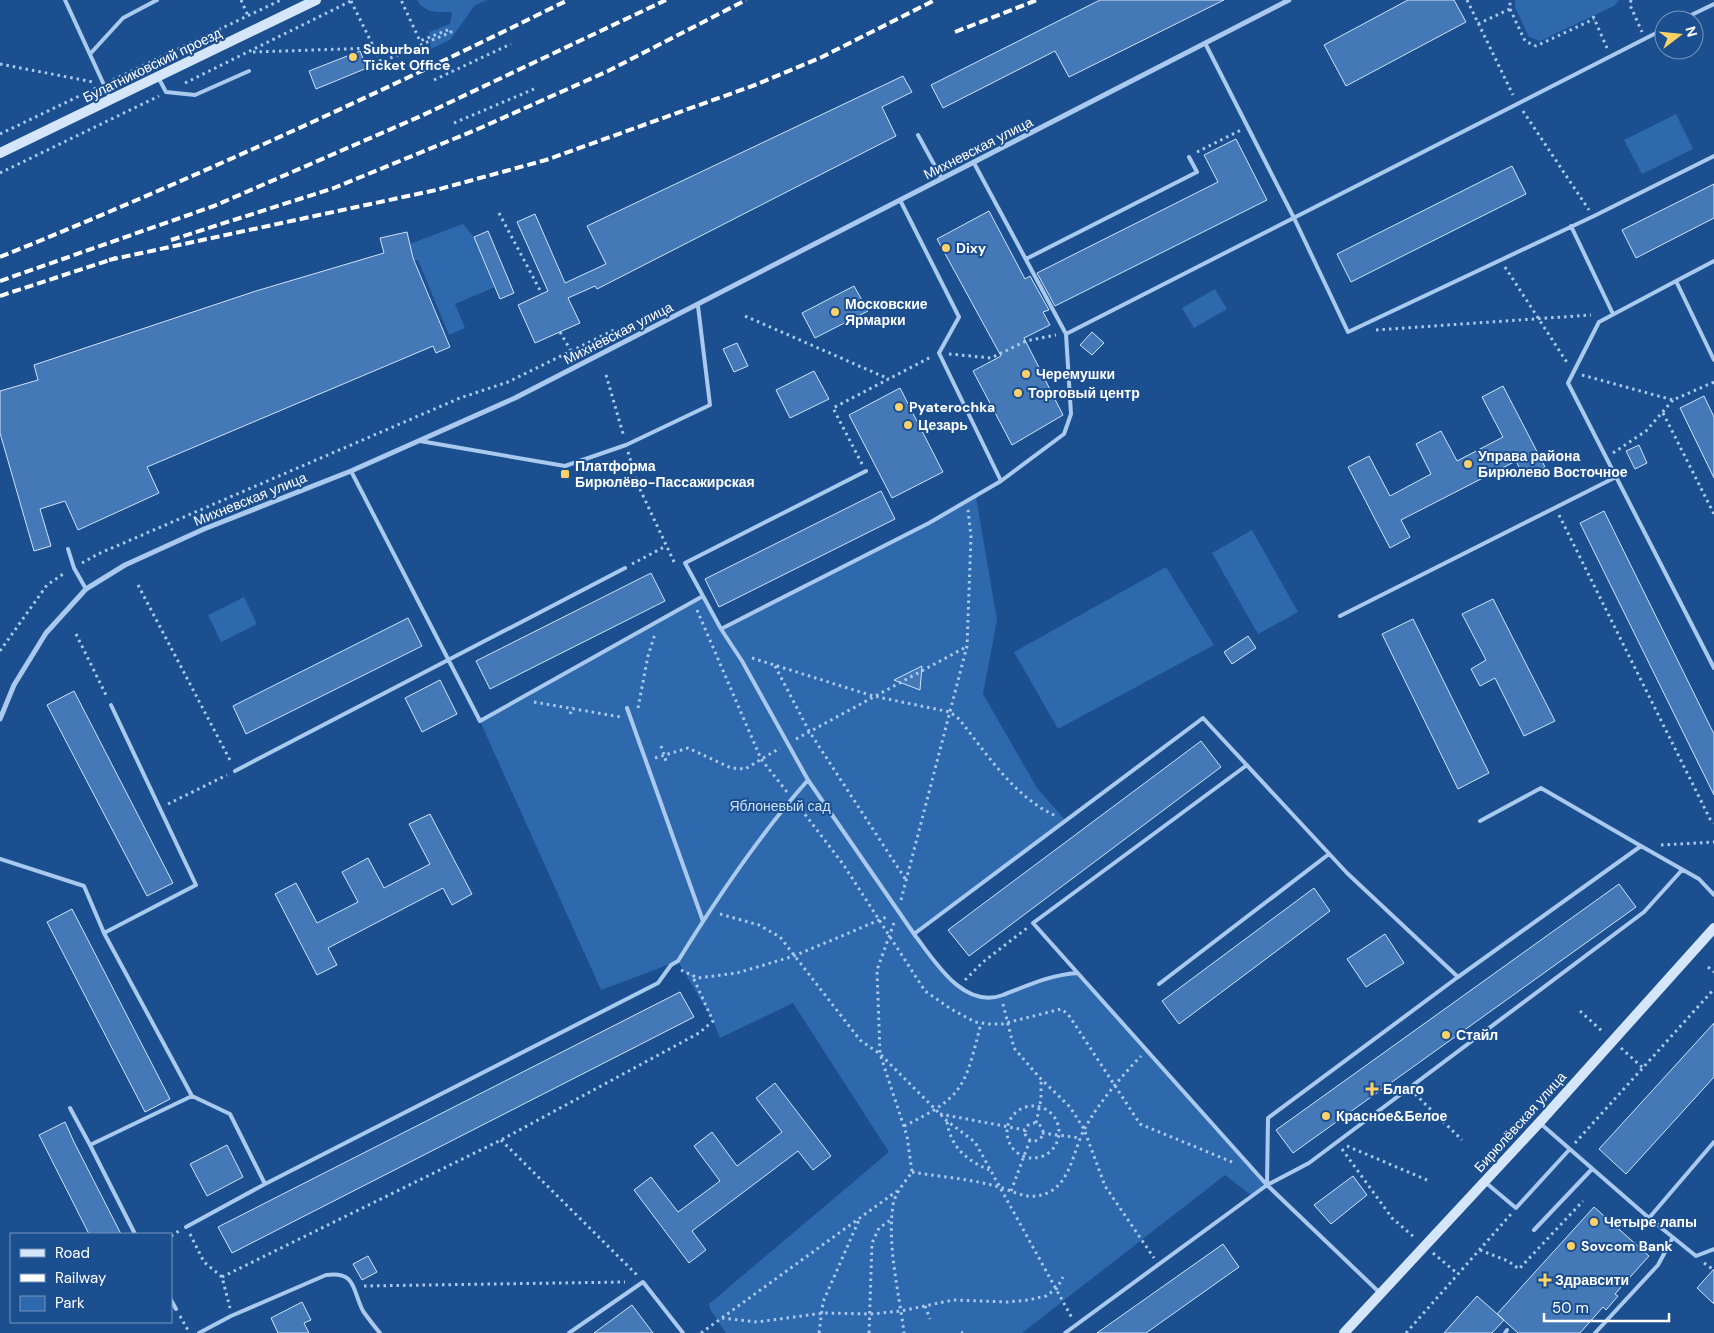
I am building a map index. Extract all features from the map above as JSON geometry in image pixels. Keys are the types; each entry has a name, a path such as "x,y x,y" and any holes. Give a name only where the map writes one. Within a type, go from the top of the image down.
{"street":[{"name":"Булатниковский проезд","path":"0,153 316,0"},
{"name":"Михневская улица","path":"0,719 14,685 46,633 86,588 125,565 204,529 420,442 515,398 698,306 1289,0"},
{"name":"Бирюлёвская улица","path":"1344,1333 1539,1123 1714,928"}],"lane":[{"path":"65,0 111,100"},
{"path":"90,54 123,18 157,0"},
{"path":"1702,10 1714,4"},
{"path":"1066,334 1654,34"},
{"path":"1205,43 1294,218 1348,332 1594,216 1714,156"},
{"path":"158,77 166,92 195,95 249,71"},
{"path":"918,135 942,179"},
{"path":"1026,259 1197,172 1189,157"},
{"path":"721,629 966,503 1001,481 1064,434 1071,414 1066,334 974,163"},
{"path":"900,200 960,317 939,353 1001,481"},
{"path":"1571,226 1614,314"},
{"path":"1714,261 1599,322 1568,383 1714,668"},
{"path":"1676,281 1714,360"},
{"path":"420,442 565,466 626,445 710,405 698,306"},
{"path":"351,471 480,721 703,596"},
{"path":"866,471 685,563 808,780 914,934 946,975 976,996 1001,996 1038,980 1077,972"},
{"path":"1340,616 1556,509 1616,477"},
{"path":"68,549 74,568 86,588"},
{"path":"235,771 625,568"},
{"path":"104,933 196,885 158,809 111,705"},
{"path":"627,708 703,921"},
{"path":"914,934 1203,718 1329,854 1412,936 1458,978"},
{"path":"1247,765 1033,923 1267,1185 1380,1294"},
{"path":"186,1228 265,1184 658,982 671,964 678,961 703,921 792,798 808,780"},
{"path":"1480,821 1541,788 1699,880 1714,895"},
{"path":"1267,1185 1268,1118 1641,846"},
{"path":"1159,984 1329,854"},
{"path":"0,859 84,886 104,933 192,1096 230,1114 265,1184"},
{"path":"1065,1333 1267,1185 1309,1163 1644,912 1682,870"},
{"path":"90,1145 192,1096"},
{"path":"70,1108 134,1233"},
{"path":"1539,1123 1672,1238 1696,1256 1714,1249"},
{"path":"1649,1218 1714,1142"},
{"path":"1484,1182 1516,1208 1569,1150"},
{"path":"1534,1230 1592,1169"},
{"path":"1595,1333 1658,1265 1672,1238"},
{"path":"200,1333 232,1316 326,1275 339,1273 347,1277 354,1286 363,1310 380,1333"},
{"path":"569,1333 643,1282 683,1333"},
{"path":"172,1302 176,1310"}],"path":[{"path":"241,0 248,16"},
{"path":"0,134 282,0"},
{"path":"0,174 352,1 381,62 451,32 450,29 420,42 401,0"},
{"path":"1467,0 1518,103 1594,216"},
{"path":"1510,0 1510,9 1525,41 1536,46 1593,18 1610,56"},
{"path":"1631,0 1630,4 1645,38"},
{"path":"1478,24 1510,9"},
{"path":"434,80 511,44"},
{"path":"250,52 374,48"},
{"path":"0,64 104,84"},
{"path":"454,124 534,89"},
{"path":"1189,157 1248,127"},
{"path":"499,213 542,294"},
{"path":"1348,332 1614,314"},
{"path":"745,316 889,379"},
{"path":"0,652 47,585 98,554 460,398 508,382 614,330"},
{"path":"560,332 571,351"},
{"path":"866,471 833,408 939,353 991,358 1026,340 1066,334"},
{"path":"606,375 638,485 677,570"},
{"path":"1606,457 1646,430 1673,400"},
{"path":"1663,413 1714,514"},
{"path":"904,1333 892,1242 893,1204 899,1190 912,1172 904,1126 880,1054 877,970 899,911 967,646 971,536 966,503"},
{"path":"1556,509 1714,823"},
{"path":"625,568 666,546"},
{"path":"138,585 235,771 158,809"},
{"path":"693,603 709,635 762,759 843,864 925,991 951,1009 981,1023 1008,1023 1061,1009 1068,1014 1140,1124 1236,1163"},
{"path":"634,727 648,656 659,622"},
{"path":"76,634 111,705"},
{"path":"646,761 688,748 731,768 745,769 809,731 967,646"},
{"path":"737,654 873,696 950,712 959,718 1002,773 1038,808 1066,820"},
{"path":"774,665 809,731 906,880"},
{"path":"518,700 573,708 631,720"},
{"path":"570,714 573,708"},
{"path":"661,746 666,760"},
{"path":"842,781 847,778"},
{"path":"1641,846 1714,842"},
{"path":"671,964 698,978 737,973 794,956 899,911"},
{"path":"710,912 759,925 780,937 860,1040 880,1054 946,1121 975,1142 1076,1325"},
{"path":"960,986 983,962 1033,923"},
{"path":"1708,967 1714,972"},
{"path":"222,1277 501,1140 699,1033 713,1021 692,975"},
{"path":"1569,1150 1714,990"},
{"path":"1001,996 1014,1048 1041,1079 1070,1107 1084,1130 1105,1186 1159,1264"},
{"path":"904,1126 936,1111 948,1102 963,1084 981,1023"},
{"path":"912,1172 999,1187 1036,1196 1051,1190 1063,1179 1072,1165 1084,1130 1114,1086 1147,1050"},
{"path":"1036,1123 1041,1079"},
{"path":"907,1082 912,1080"},
{"path":"1409,1088 1462,1140"},
{"path":"1027,1107 1039,1107 1056,1120 1059,1136 1057,1143 1046,1154 1032,1159 1024,1158 1013,1148 1007,1131 1008,1127 1012,1117 1020,1111 1027,1107"},
{"path":"939,1114 1025,1130"},
{"path":"946,1121 953,1142 964,1156 989,1170"},
{"path":"1025,1130 1027,1126 1036,1123"},
{"path":"1036,1123 1039,1125 1042,1133"},
{"path":"1011,1191 1030,1140 1025,1130"},
{"path":"1042,1133 1081,1138"},
{"path":"1030,1140 1038,1140 1042,1133"},
{"path":"501,1140 643,1282"},
{"path":"1337,1142 1427,1180"},
{"path":"1337,1142 1392,1218 1458,1274"},
{"path":"702,1333 899,1190"},
{"path":"1480,1250 1508,1261 1519,1269 1583,1201"},
{"path":"1406,1333 1516,1208"},
{"path":"869,1333 872,1314 872,1243 879,1228 893,1218"},
{"path":"819,1333 823,1302 859,1219"},
{"path":"186,1228 204,1262 222,1277 232,1316"},
{"path":"722,1318 757,1322 820,1314 872,1314 901,1311 953,1300 1008,1302 1028,1300 1046,1296 1055,1289 1063,1277"},
{"path":"354,1286 643,1282"},
{"path":"925,1306 930,1319"},
{"path":"176,1310 189,1333"}],"green space":[{"path":"417,0 487,0 475,5 450,40 431,49 429,32 450,24 452,12 428,10 420,5"},
{"path":"1515,0 1619,0 1614,6 1540,41 1529,37 1515,7"},
{"path":"1676,114 1693,149 1642,174 1624,140"},
{"path":"463,224 474,237 495,287 455,304 465,328 449,335 418,260 409,261 404,251 411,249 410,244"},
{"path":"1215,289 1227,309 1194,328 1182,308"},
{"name":"Яблоневый сад","path":"976,497 997,620 983,694 1037,788 1066,821 914,933 946,975 977,996 1001,996 1038,980 1077,973 1267,1185 1252,1196 1225,1175 1022,1333 726,1333 710,1309 709,1304 889,1152 793,1003 720,1038 713,1021 678,961 601,990 480,721 703,596 721,629"},
{"path":"1252,530 1298,612 1258,634 1212,553"},
{"path":"1166,567 1214,645 1058,729 1014,652"},
{"path":"244,597 257,624 221,642 208,615"}],"building":[{"path":"1100,0 1224,0 1069,77 1055,51 943,108 931,85"},
{"path":"1408,0 1454,0 1466,22 1346,86 1324,45"},
{"path":"360,51 367,68 316,89 309,71"},
{"path":"903,76 912,92 882,107 896,136 597,289 595,286 568,298 580,323 535,343 518,305 548,291 517,222 535,214 565,283 606,264 587,226"},
{"path":"1236,139 1267,200 1055,306 1037,273 1218,182 1204,155"},
{"path":"1512,166 1526,194 1351,282 1337,254"},
{"path":"1714,184 1714,218 1636,258 1622,230"},
{"path":"989,211 1025,279 1030,276 1049,310 1043,312 1050,325 1024,338 1063,415 1012,445 973,371 1001,356 937,239"},
{"path":"488,231 514,293 500,299 474,237"},
{"path":"407,232 413,258 450,347 436,353 433,346 147,467 159,493 78,530 65,501 40,509 51,546 34,551 0,433 0,391 38,380 34,365 256,291 384,253 380,238"},
{"name":"Московские Ярмарки","path":"854,286 868,311 815,338 802,313"},
{"path":"1092,332 1104,343 1092,355 1080,345"},
{"path":"737,343 748,366 734,372 723,349"},
{"path":"814,371 829,399 790,418 776,390"},
{"name":"Управа района Бирюлево Восточное","path":"1503,386 1545,467 1524,478 1516,461 1401,520 1410,537 1390,548 1348,467 1369,456 1390,496 1431,474 1416,444 1441,431 1457,461 1503,437 1482,397"},
{"path":"900,388 943,472 892,498 849,415"},
{"path":"1704,396 1714,417 1714,478 1680,408"},
{"path":"1639,445 1647,463 1635,469 1626,451"},
{"path":"881,491 895,519 719,607 705,579"},
{"path":"1604,511 1714,734 1714,795 1580,523"},
{"path":"651,573 665,601 490,689 476,661"},
{"path":"1493,599 1555,721 1524,736 1495,678 1480,686 1471,669 1486,660 1462,614"},
{"path":"408,618 422,646 246,734 233,706"},
{"path":"1413,619 1489,773 1458,789 1382,634"},
{"path":"1248,636 1256,648 1232,664 1224,652"},
{"path":"922,666 920,690 894,680"},
{"path":"440,680 457,714 422,732 405,698"},
{"path":"74,691 173,883 147,896 47,705"},
{"path":"1201,741 1221,767 969,956 948,930"},
{"path":"430,814 472,894 452,905 443,888 328,948 337,965 317,975 275,894 296,883 317,923 358,902 342,872 368,858 384,888 430,864 409,824"},
{"path":"1619,884 1636,907 1293,1153 1276,1130"},
{"path":"1314,888 1330,911 1179,1024 1162,1001"},
{"path":"72,909 170,1099 145,1112 47,922"},
{"path":"1385,934 1404,963 1366,987 1347,959"},
{"path":"680,992 694,1017 232,1253 218,1227"},
{"path":"1714,1023 1714,1077 1626,1174 1599,1149"},
{"path":"775,1083 831,1156 813,1170 798,1151 692,1231 706,1250 689,1263 634,1190 651,1177 678,1212 720,1181 694,1146 712,1132 737,1166 782,1132 756,1098"},
{"path":"65,1122 120,1233 88,1233 39,1135"},
{"path":"227,1145 243,1177 207,1196 190,1164"},
{"path":"1353,1176 1367,1195 1331,1224 1314,1205"},
{"path":"1594,1207 1649,1256 1615,1294 1618,1296 1606,1310 1603,1307 1580,1333 1518,1333 1497,1314"},
{"path":"1223,1244 1239,1267 1146,1333 1097,1333"},
{"path":"368,1256 377,1272 362,1280 353,1264"},
{"path":"1714,1269 1714,1304 1697,1288"},
{"path":"1477,1296 1504,1320 1492,1333 1444,1333"},
{"path":"302,1302 311,1320 304,1323 309,1333 278,1333 271,1318"},
{"path":"632,1305 653,1333 594,1333"}],"railway":[{"path":"0,257 144,197 287,134 568,0"},
{"path":"0,281 214,206 421,116 666,0"},
{"path":"171,240 334,188 478,129 608,71 746,0"},
{"path":"109,260 436,190 546,160 755,85 822,57 935,0"},
{"path":"955,32 1037,0"},
{"path":"0,296 116,258"}],"place":[{"name":"Suburban Ticket Office","path":"353,57"},
{"name":"Dixy","path":"946,248"},
{"name":"Московские Ярмарки","path":"835,312"},
{"name":"Черемушки","path":"1026,374"},
{"name":"Торговый центр","path":"1018,393"},
{"name":"Pyaterochka","path":"899,407"},
{"name":"Цезарь","path":"908,425"},
{"name":"Управа района Бирюлево Восточное","path":"1468,464"},
{"name":"Платформа Бирюлёво-Пассажирская","path":"565,474"},
{"name":"Стайл","path":"1446,1035"},
{"name":"Благо","path":"1372,1089"},
{"name":"Красное&Белое","path":"1326,1116"},
{"name":"Четыре лапы","path":"1594,1222"},
{"name":"Sovcom Bank","path":"1571,1246"},
{"name":"Здравсити","path":"1545,1280"}]}
